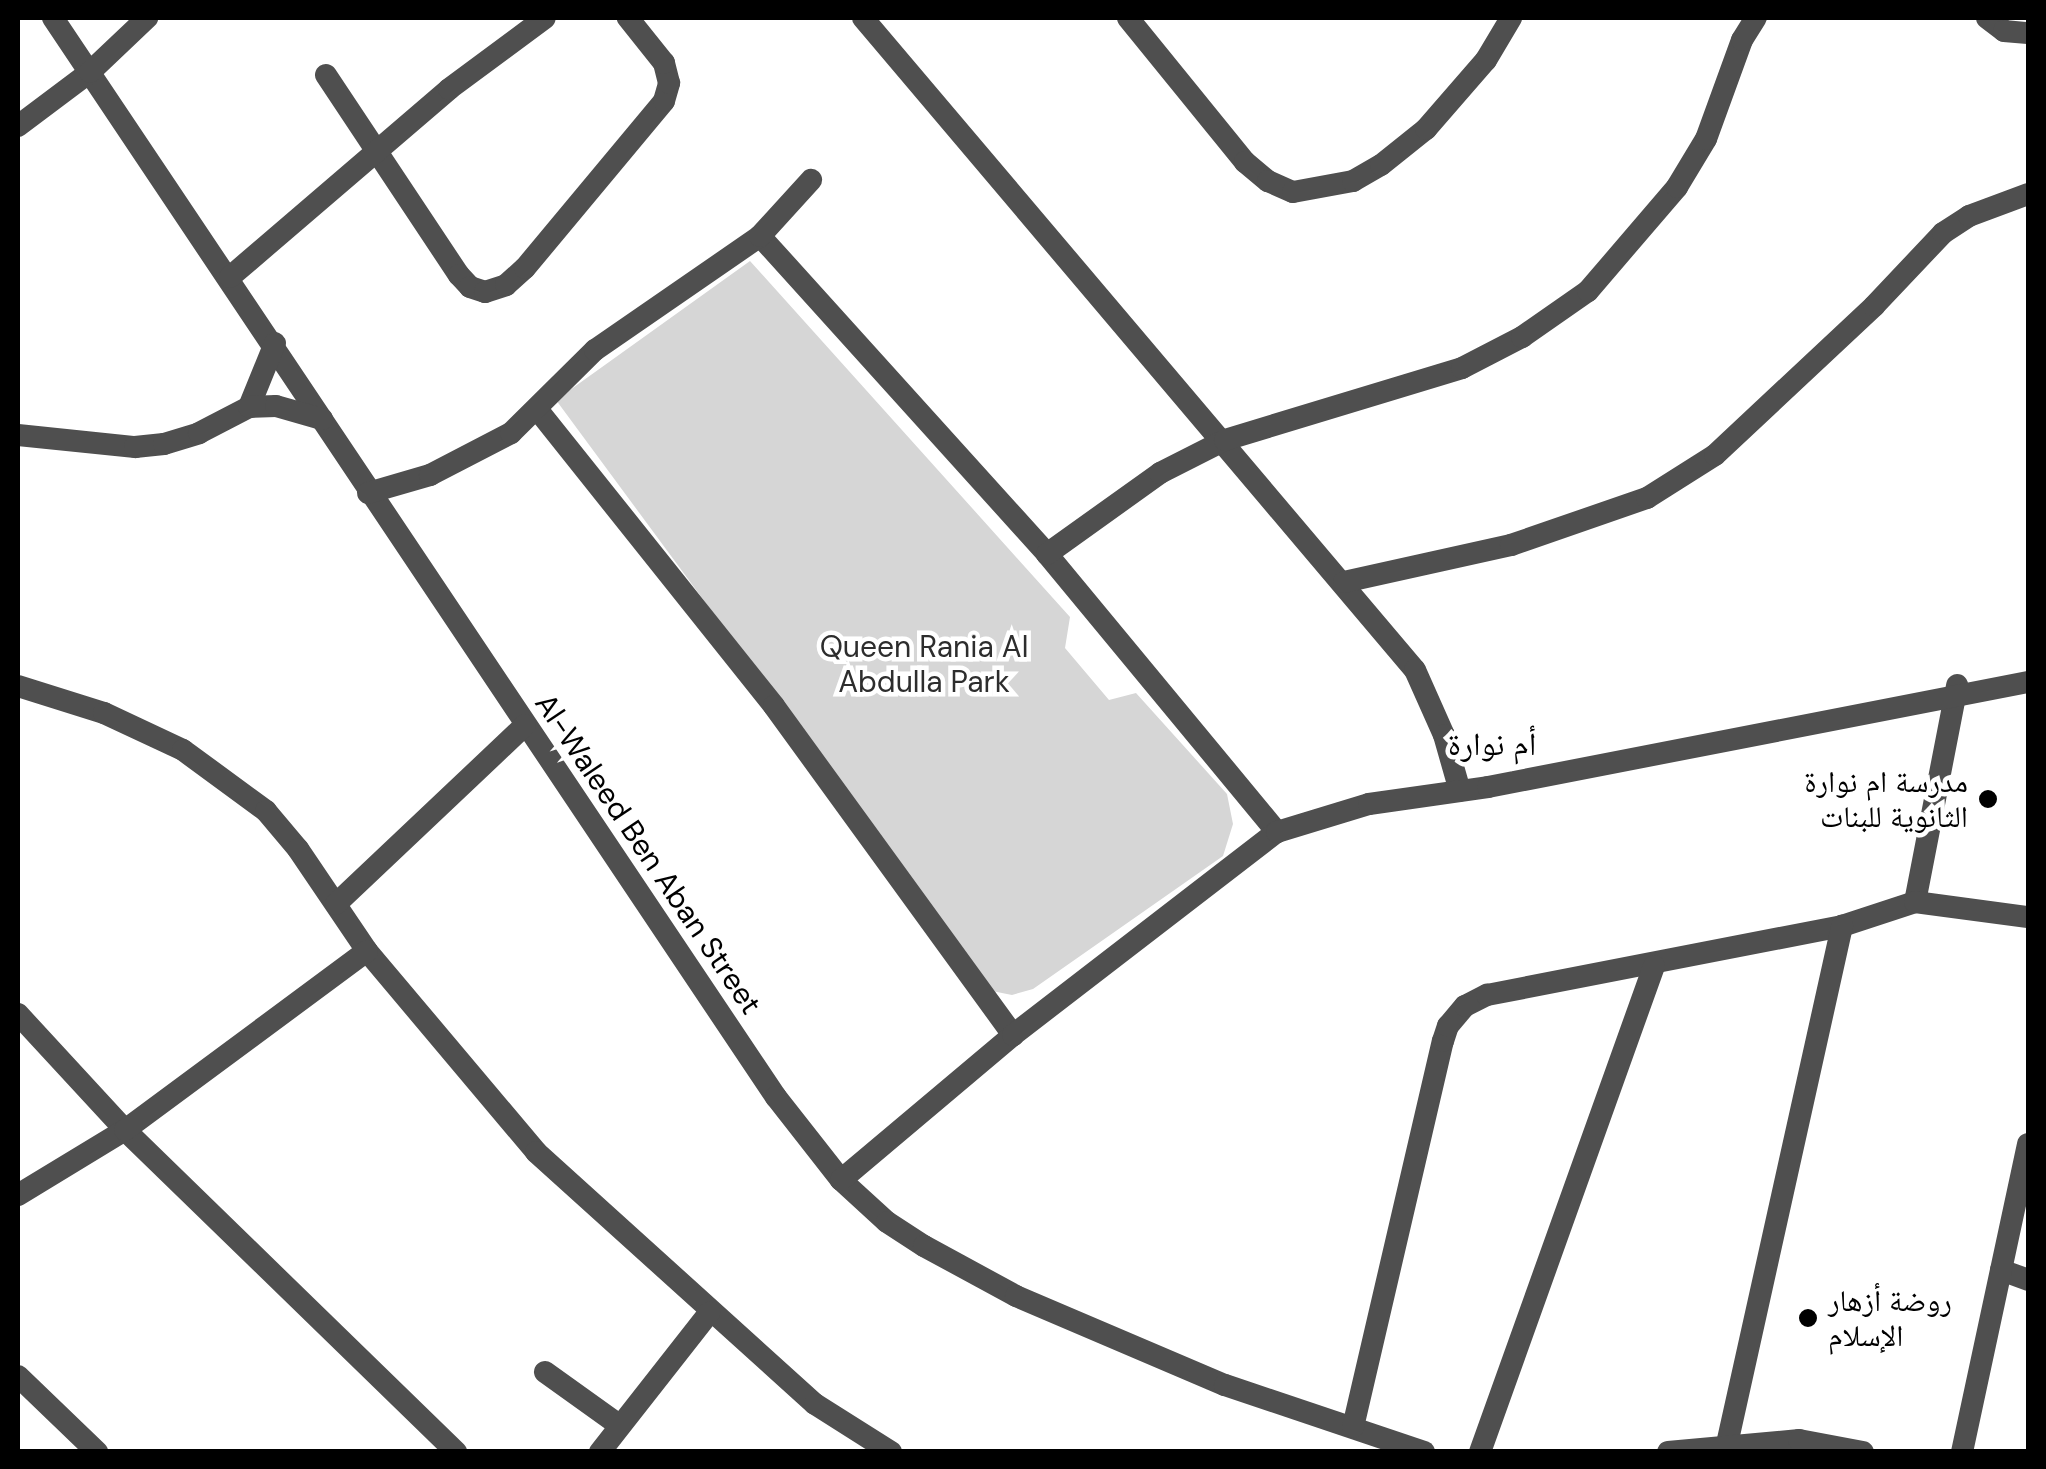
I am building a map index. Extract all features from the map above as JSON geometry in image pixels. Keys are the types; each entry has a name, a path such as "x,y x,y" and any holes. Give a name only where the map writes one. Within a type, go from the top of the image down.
{"street":[{"name":"Al-Waleed Ben Aban Street","path":"53,18 275,343 368,494 776,1098 841,1180 888,1222 924,1246 1016,1296 1225,1385 1424,1452"},
{"path":"18,126 90,72 147,18"},
{"path":"230,277 449,89 545,18"},
{"path":"326,76 459,275 470,287 485,292 506,285 525,268 664,100 669,83 664,63 628,18"},
{"path":"864,18 1226,440 1416,670 1444,734 1460,791"},
{"path":"1128,18 1246,162 1268,181 1293,192 1353,181 1381,165 1426,129 1486,60 1511,18"},
{"path":"1047,554 1160,473 1226,440 1462,368 1522,337 1588,292 1677,187 1706,139 1742,40 1756,18"},
{"path":"1987,18 2004,31 2028,33"},
{"path":"368,494 468,457 511,433 595,350 760,236 812,180"},
{"path":"1344,582 1511,545 1647,498 1715,455 1874,306 1942,232 1969,216 2028,194"},
{"path":"760,236 1047,554 1277,832"},
{"path":"249,407 275,343"},
{"path":"18,435 135,447 164,444 199,432 249,407 276,406 322,419"},
{"path":"537,409 774,706 1012,1036"},
{"path":"841,1180 1012,1036 1277,832 1369,804 1460,791 1658,751 1957,688 2028,667"},
{"path":"1957,688 2028,682"},
{"path":"18,686 136,726 220,773 266,811 367,951 536,1152 709,1313 816,1404 891,1452"},
{"path":"1916,902 1957,688"},
{"path":"336,904 525,725"},
{"path":"1352,1427 1448,1026 1464,1006 1487,995 1654,966 1842,926 1916,902 2028,917"},
{"path":"1726,1444 1842,926"},
{"path":"22,1186 125,1130 367,951"},
{"path":"1480,1452 1654,966"},
{"path":"18,1014 125,1130 456,1452"},
{"path":"1962,1452 2028,1144"},
{"path":"2002,1270 2028,1280"},
{"path":"600,1452 709,1313"},
{"path":"545,1372 619,1425"},
{"path":"18,1376 97,1452"},
{"path":"1668,1452 1726,1444 1820,1440 1863,1452"}],"green space":[{"name":"Queen Rania Al Abdulla Park","path":"750,261 1070,617 1065,648 1109,700 1136,693 1227,794 1233,824 1223,856 1033,989 1012,995 992,991 556,400"}],"place":[{"name":"مدرسة ام نوارة الثانوية للبنات","path":"1988,799"},
{"name":"روضة أزهار الإسلام","path":"1808,1318"}],"district":[{"name":"أم نوارة","path":"1492,744"}]}
